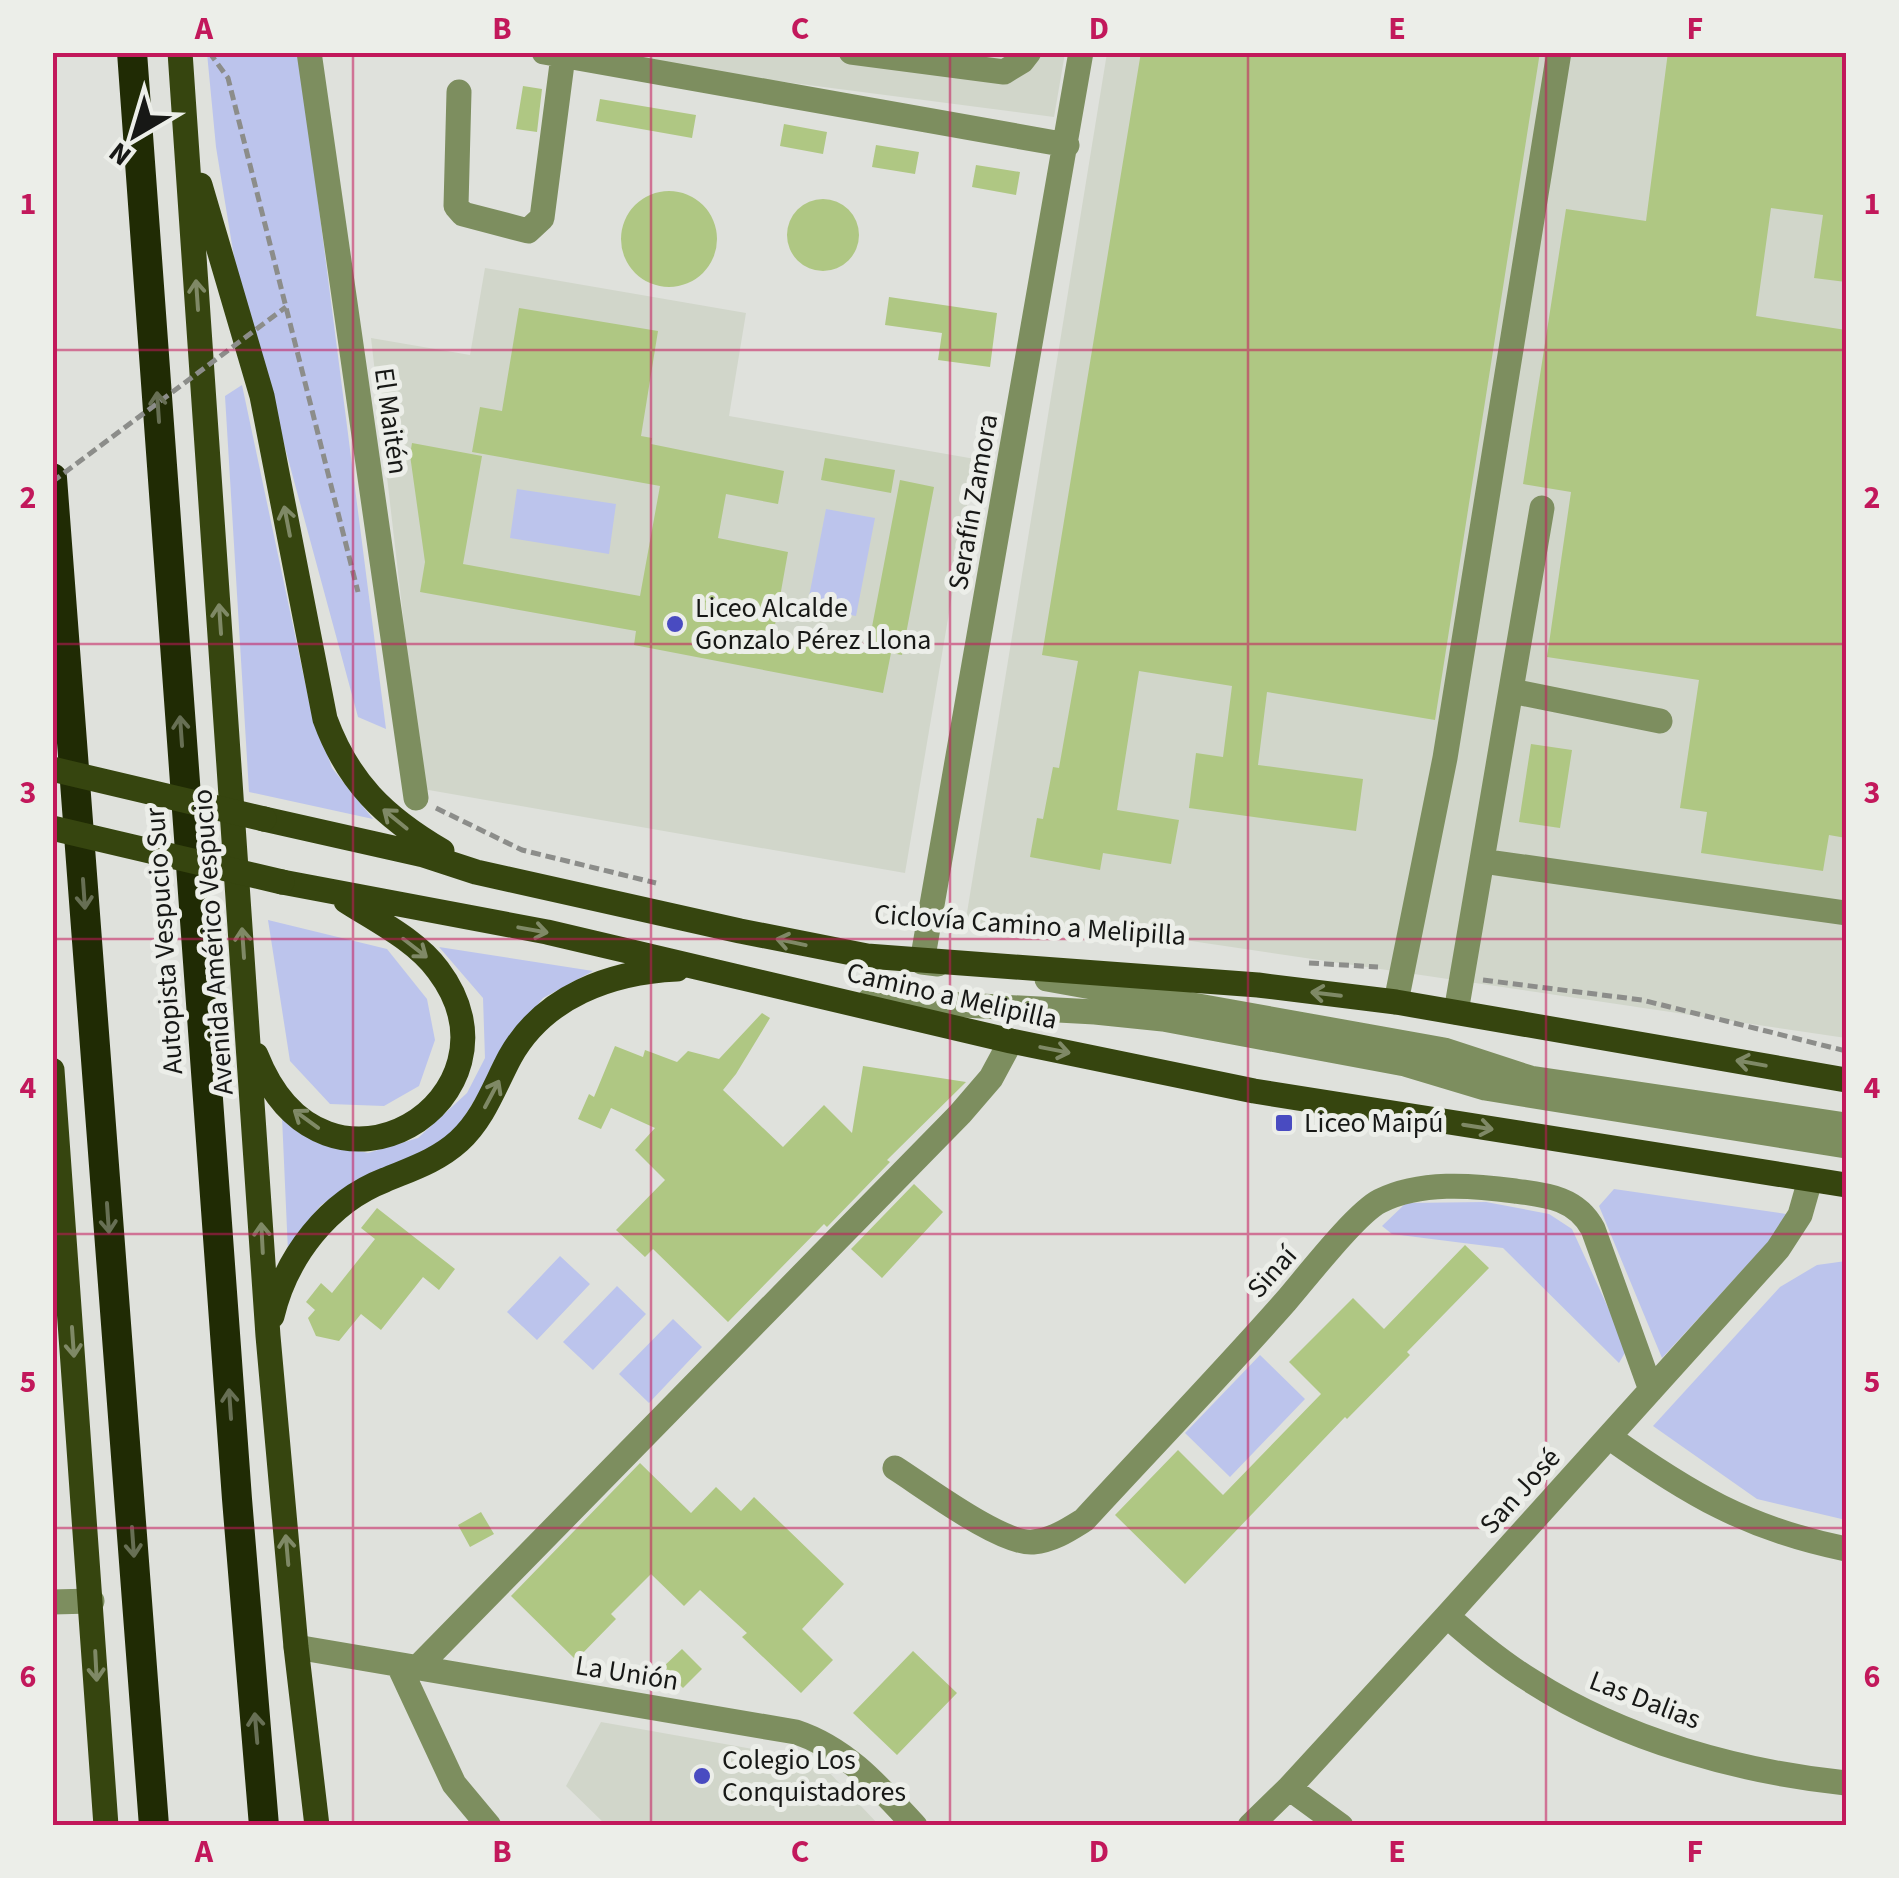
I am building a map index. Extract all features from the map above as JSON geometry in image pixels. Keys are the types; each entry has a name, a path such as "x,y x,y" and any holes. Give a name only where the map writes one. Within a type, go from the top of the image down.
{"highway":[{"name":"Autopista Vespucio Sur","path":"132,52 236,1498 264,1826"},
{"path":"52,480 154,1826"}],"main road":[{"name":"Avenida Américo Vespucio","path":"180,52 268,1336 296,1647 317,1826"},
{"path":"184,126 262,396 332,737 350,774 374,802 408,829 476,872"},
{"name":"Camino a Melipilla","path":"52,769 424,855 476,872 806,945 922,962 1258,985 1396,1002 1846,1080"},
{"name":"Camino a Melipilla","path":"52,828 334,893 548,932 1011,1042 1254,1091 1846,1186"},
{"path":"250,1040 283,1100 308,1123 335,1135 362,1140 394,1135 424,1117 445,1092 454,1076 461,1041 460,1022 448,986 423,954 334,893"},
{"path":"268,1336 283,1284 312,1235 345,1202 427,1164 460,1140 481,1114 522,1038 552,1008 602,982 668,969 702,968"},
{"path":"52,1070 59,1246 92,1602 106,1826"}],"street":[{"name":"El Maitén","path":"309,52 416,798"},
{"path":"851,52 1004,72 1029,52"},
{"name":"Serafín Zamora","path":"922,962 1081,52"},
{"path":"1396,1002 1445,758 1560,52"},
{"path":"459,92 456,206 462,214 528,231 542,218 553,54 1067,145"},
{"path":"1456,1012 1542,508"},
{"path":"1511,691 1660,721"},
{"path":"1482,861 1846,913"},
{"path":"922,962 1065,982 1444,1050 1530,1078 1846,1125"},
{"path":"823,998 1129,1014 1405,1064 1485,1088 1846,1146"},
{"path":"489,1826 454,1784 407,1668 970,1102 992,1078 1011,1042"},
{"name":"San José","path":"1250,1826 1447,1616 1778,1249 1800,1215 1810,1180"},
{"name":"Sinaí","path":"896,1468 1008,1539 1032,1542 1059,1536 1084,1520 1368,1209 1396,1195 1429,1188 1518,1191 1562,1199 1580,1210 1593,1229 1651,1390"},
{"path":"1609,1437 1675,1484 1741,1518 1846,1550"},
{"path":"52,1602 92,1602"},
{"name":"Las Dalias","path":"1447,1616 1532,1682 1598,1717 1752,1767 1846,1783"},
{"name":"La Unión","path":"296,1647 796,1732 850,1759 915,1826"},
{"path":"1289,1788 1340,1826"}],"path":[{"path":"209,52 228,78 360,597"},
{"path":"52,480 286,307"},
{"path":"416,798 522,850 657,884"},
{"path":"1300,963 1404,970"},
{"path":"1462,978 1642,1000 1846,1051"}],"shaded area":[{"path":"207,53 299,53 386,729 358,717 235,263 216,147"},
{"path":"562,53 1065,53 1054,117"},
{"path":"1107,53 1846,53 1846,1038 1117,930 1042,931 965,925"},
{"name":"Liceo Alcalde Gonzalo Pérez Llona","path":"485,268 746,313 729,416 975,459 905,873 423,789 371,338 470,355"},
{"path":"242,385 309,701 332,768 373,819 249,792 225,396"},
{"path":"517,489 616,504 609,554 510,538"},
{"path":"826,509 875,518 856,616 807,607"},
{"path":"268,920 387,949 427,999 435,1040 419,1086 384,1106 330,1104 290,1061"},
{"path":"439,947 593,971 543,998 459,1125 436,1148 358,1179 320,1206 288,1252 282,1117 315,1142 368,1153 418,1138 467,1093 485,1058 483,998"},
{"path":"1614,1189 1793,1215 1662,1358 1599,1206"},
{"path":"1486,1202 1549,1214 1572,1229 1627,1349 1619,1363 1503,1248 1392,1234 1382,1226 1406,1203"},
{"path":"560,1256 590,1284 537,1340 507,1312"},
{"path":"1846,1261 1846,1520 1757,1499 1653,1426 1780,1287 1817,1265"},
{"path":"617,1286 646,1314 593,1370 563,1342"},
{"path":"673,1319 702,1347 649,1403 619,1374"},
{"path":"1260,1355 1305,1399 1230,1477 1185,1433"},
{"name":"Colegio Los Conquistadores","path":"601,1722 809,1759 823,1766 879,1825 606,1825 566,1786"}],"building":[{"path":"1141,52 1540,52 1435,720 1267,692 1258,765 1363,779 1356,831 1189,808 1196,753 1223,757 1232,686 1139,671 1117,810 1179,820 1171,864 1103,853 1100,870 1030,857 1037,818 1043,819 1053,767 1059,768 1078,661 1042,655"},
{"path":"1668,52 1846,52 1846,282 1814,278 1823,215 1771,208 1756,316 1846,330 1846,838 1829,835 1823,871 1701,853 1707,812 1680,808 1699,680 1547,657 1571,492 1523,484 1566,209 1646,221"},
{"path":"523,86 542,89 537,132 516,129"},
{"path":"600,99 696,115 692,138 596,121"},
{"path":"784,124 827,132 823,154 780,146"},
{"path":"876,145 919,152 915,174 872,167"},
{"path":"976,165 1020,172 1016,195 972,187"},
{"path":"669,191 687,194 703,205 714,221 714,257 703,273 687,284 669,287 651,284 635,273 624,257 621,239 624,221 635,205 651,194"},
{"path":"823,199 848,210 859,235 848,260 823,271 798,260 787,235 798,210"},
{"path":"889,297 997,313 990,367 938,360 942,333 885,325"},
{"path":"519,308 658,331 641,436 652,438 651,444 784,471 778,504 726,494 718,538 788,552 773,636 867,653 900,480 934,487 902,655 891,653 883,693 634,645 636,631 420,592 425,562 410,455 412,443 482,456 463,564 640,596 660,486 472,452 480,407 502,411"},
{"path":"825,458 895,470 891,493 821,480"},
{"path":"1531,744 1572,750 1560,828 1519,822"},
{"path":"762,1013 770,1018 723,1090 783,1147 824,1105 852,1133 863,1066 966,1082 887,1160 890,1162 827,1227 824,1224 728,1322 653,1249 645,1257 616,1230 665,1180 635,1150 655,1128 611,1108 601,1129 578,1119 589,1094 594,1097 615,1046 643,1057 645,1050 677,1062 688,1051 719,1059"},
{"path":"914,1184 943,1212 882,1278 851,1249"},
{"path":"377,1208 455,1269 439,1290 423,1277 381,1330 361,1314 339,1341 316,1336 308,1318 315,1310 306,1302 321,1283 332,1293 375,1239 361,1228"},
{"path":"1465,1245 1489,1268 1407,1352 1410,1355 1185,1584 1115,1515 1178,1450 1223,1495 1321,1394 1289,1362 1353,1298 1384,1329"},
{"path":"640,1463 691,1513 716,1487 741,1511 754,1497 844,1584 802,1629 833,1660 801,1693 742,1637 747,1633 700,1590 684,1606 651,1574 611,1614 616,1619 576,1660 511,1596"},
{"path":"481,1512 494,1534 470,1547 458,1525"},
{"path":"682,1649 702,1669 683,1688 662,1668"},
{"path":"913,1651 957,1693 897,1755 853,1713"}],"place":[{"name":"Liceo Alcalde Gonzalo Pérez Llona","path":"675,624"},
{"name":"Liceo Maipú","path":"1284,1123"},
{"name":"Colegio Los Conquistadores","path":"702,1776"}]}
